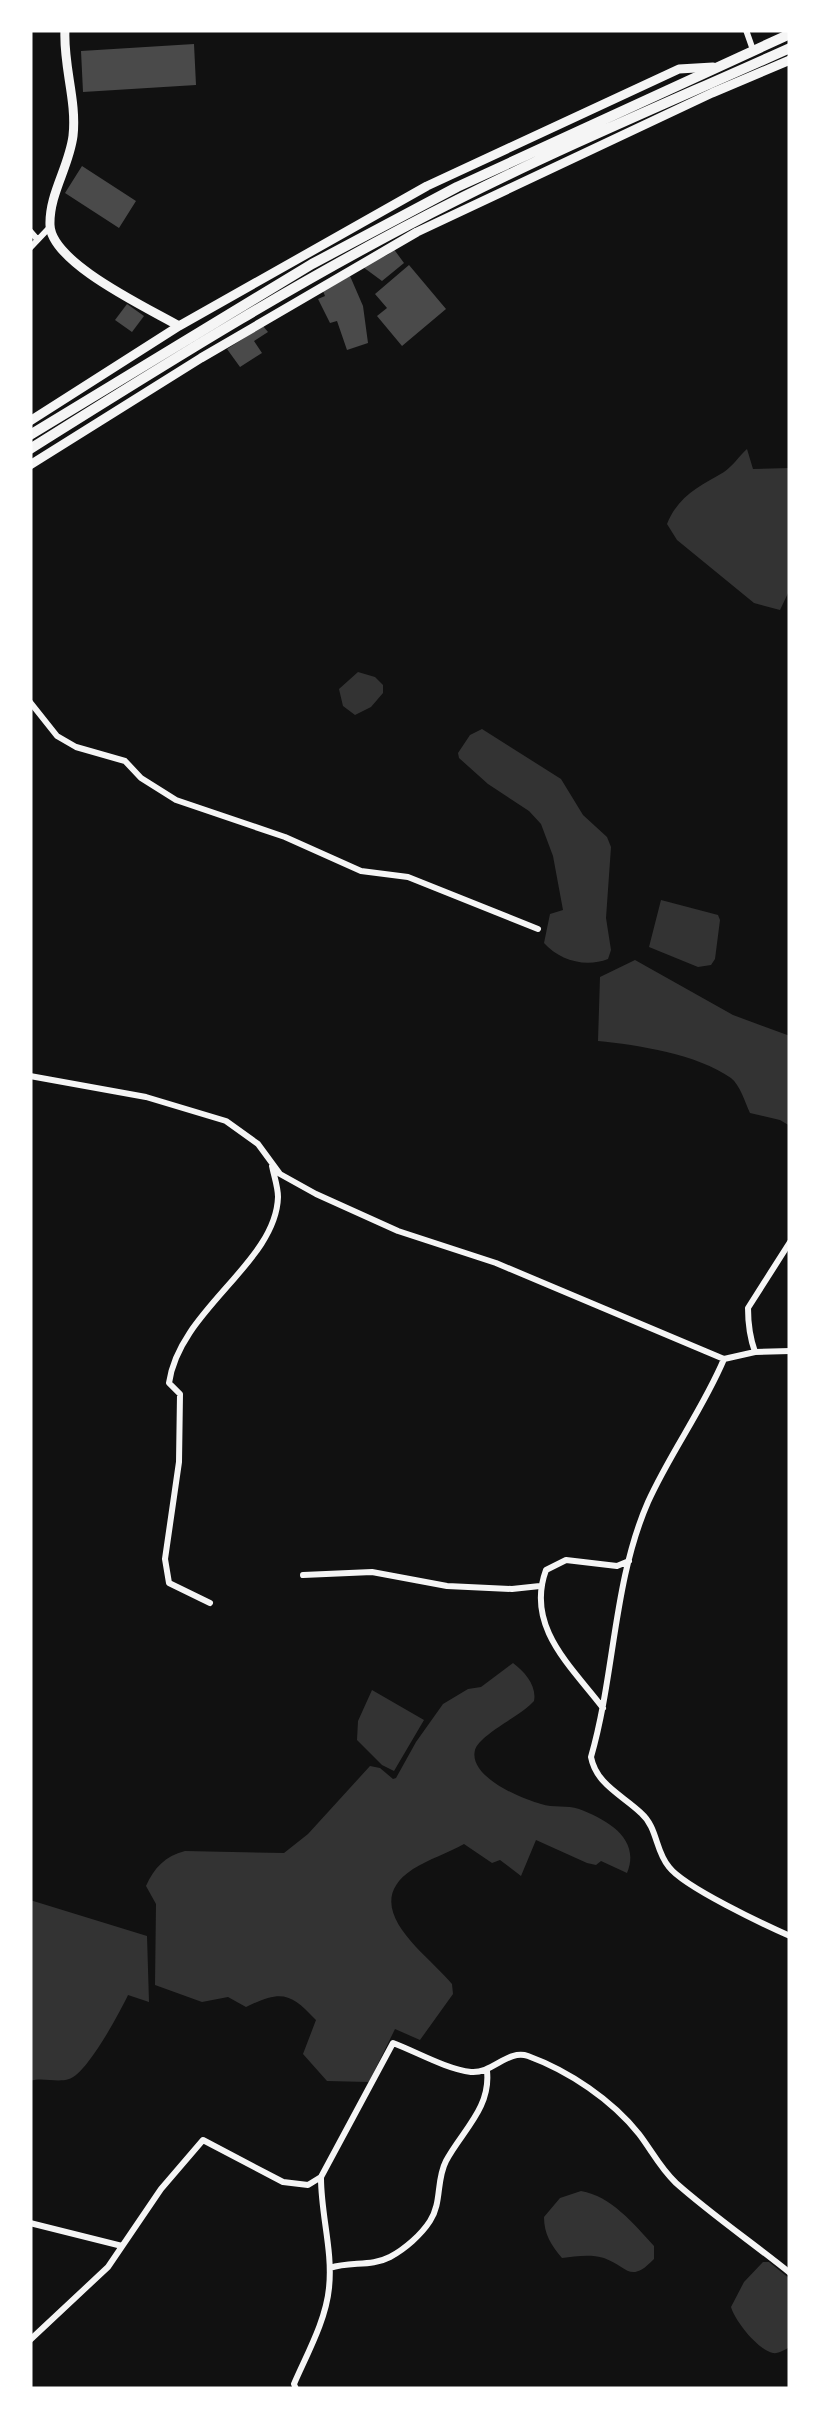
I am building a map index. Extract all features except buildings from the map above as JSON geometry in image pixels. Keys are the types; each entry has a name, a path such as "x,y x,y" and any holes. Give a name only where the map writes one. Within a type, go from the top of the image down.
{"highway":[{"path":"30,435 312,264 457,187 790,34"},
{"path":"30,449 315,274 460,198 712,89 790,48"}],"main road":[{"path":"65,30 64,59 72,94 73,136 49,228 56,246 84,270 178,326"},
{"path":"30,465 201,358 417,232 712,89 790,60"},
{"path":"30,422 178,326 427,186 679,69 714,67"}],"street":[{"path":"746,30 753,50"},
{"path":"30,248 49,228"},
{"path":"30,232 37,239"},
{"path":"30,702 56,736 76,747 125,761 141,778 176,800 286,837 360,871 408,878 538,929"},
{"path":"30,1076 146,1097 226,1120 258,1144 272,1165 290,1181 398,1231 496,1263 724,1359 755,1352 790,1351"},
{"path":"210,1604 169,1584 165,1559 179,1462 180,1394 169,1384 171,1368 188,1332 252,1257 274,1218 278,1195 272,1165"},
{"path":"755,1352 749,1336 752,1324 748,1308 790,1242"},
{"path":"724,1359 648,1502 630,1560 591,1757 594,1772 644,1815 668,1867 753,1920 790,1936"},
{"path":"603,1708 555,1650 546,1628 540,1586 546,1570 566,1560 618,1566 630,1560"},
{"path":"303,1575 372,1572 447,1586 540,1586"},
{"path":"296,2389 294,2384 329,2292 321,2177 392,2043 470,2072 488,2071 521,2055 580,2082 617,2109 677,2184 790,2273"},
{"path":"330,2268 347,2262 387,2259 411,2242 430,2220 437,2208 445,2162 476,2118 488,2071"},
{"path":"30,2340 108,2267 161,2189 203,2140 244,2158 282,2182 308,2185 321,2177"},
{"path":"30,2222 122,2246"}],"shaded area":[{"path":"747,449 753,469 790,468 790,589 780,610 754,603 677,540 667,524 684,499 727,470"},
{"path":"358,672 375,677 383,685 383,693 371,707 355,715 343,706 339,689"},
{"path":"482,729 561,779 583,815 607,837 611,847 606,918 611,950 608,959 573,961 544,943 550,914 563,910 553,856 541,824 529,811 488,784 459,758 458,753 470,735"},
{"path":"661,900 718,915 715,959 711,965 698,967 649,947"},
{"path":"635,960 733,1015 790,1036 790,1126 750,1113 734,1081 702,1063 649,1048 598,1041 600,977"},
{"path":"513,1663 529,1680 534,1701 478,1744 475,1760 488,1778 522,1797 579,1809 611,1825 629,1850 627,1873 601,1861 596,1865 587,1863 536,1840 521,1876 500,1860 492,1863 464,1844 413,1869 397,1884 391,1899 394,1914 414,1945 452,1984 453,1994 420,2040 395,2029 369,2082 327,2081 303,2054 316,2020 292,1999 277,1996 246,2007 228,1997 202,2002 155,1985 156,1904 146,1886 161,1864 185,1851 284,1853 308,1834 370,1766 396,1778 443,1704 468,1689 481,1687"},
{"path":"372,1690 424,1720 394,1771 382,1765 357,1740 358,1721"},
{"path":"30,1900 147,1936 149,2002 128,1995 93,2055 69,2079 30,2081"},
{"path":"581,2191 612,2205 654,2246 654,2259 646,2267 634,2272 599,2257 562,2258 549,2239 544,2217 560,2198"},
{"path":"763,2262 769,2262 790,2279 790,2347 775,2353 754,2341 731,2307 744,2282"}]}
